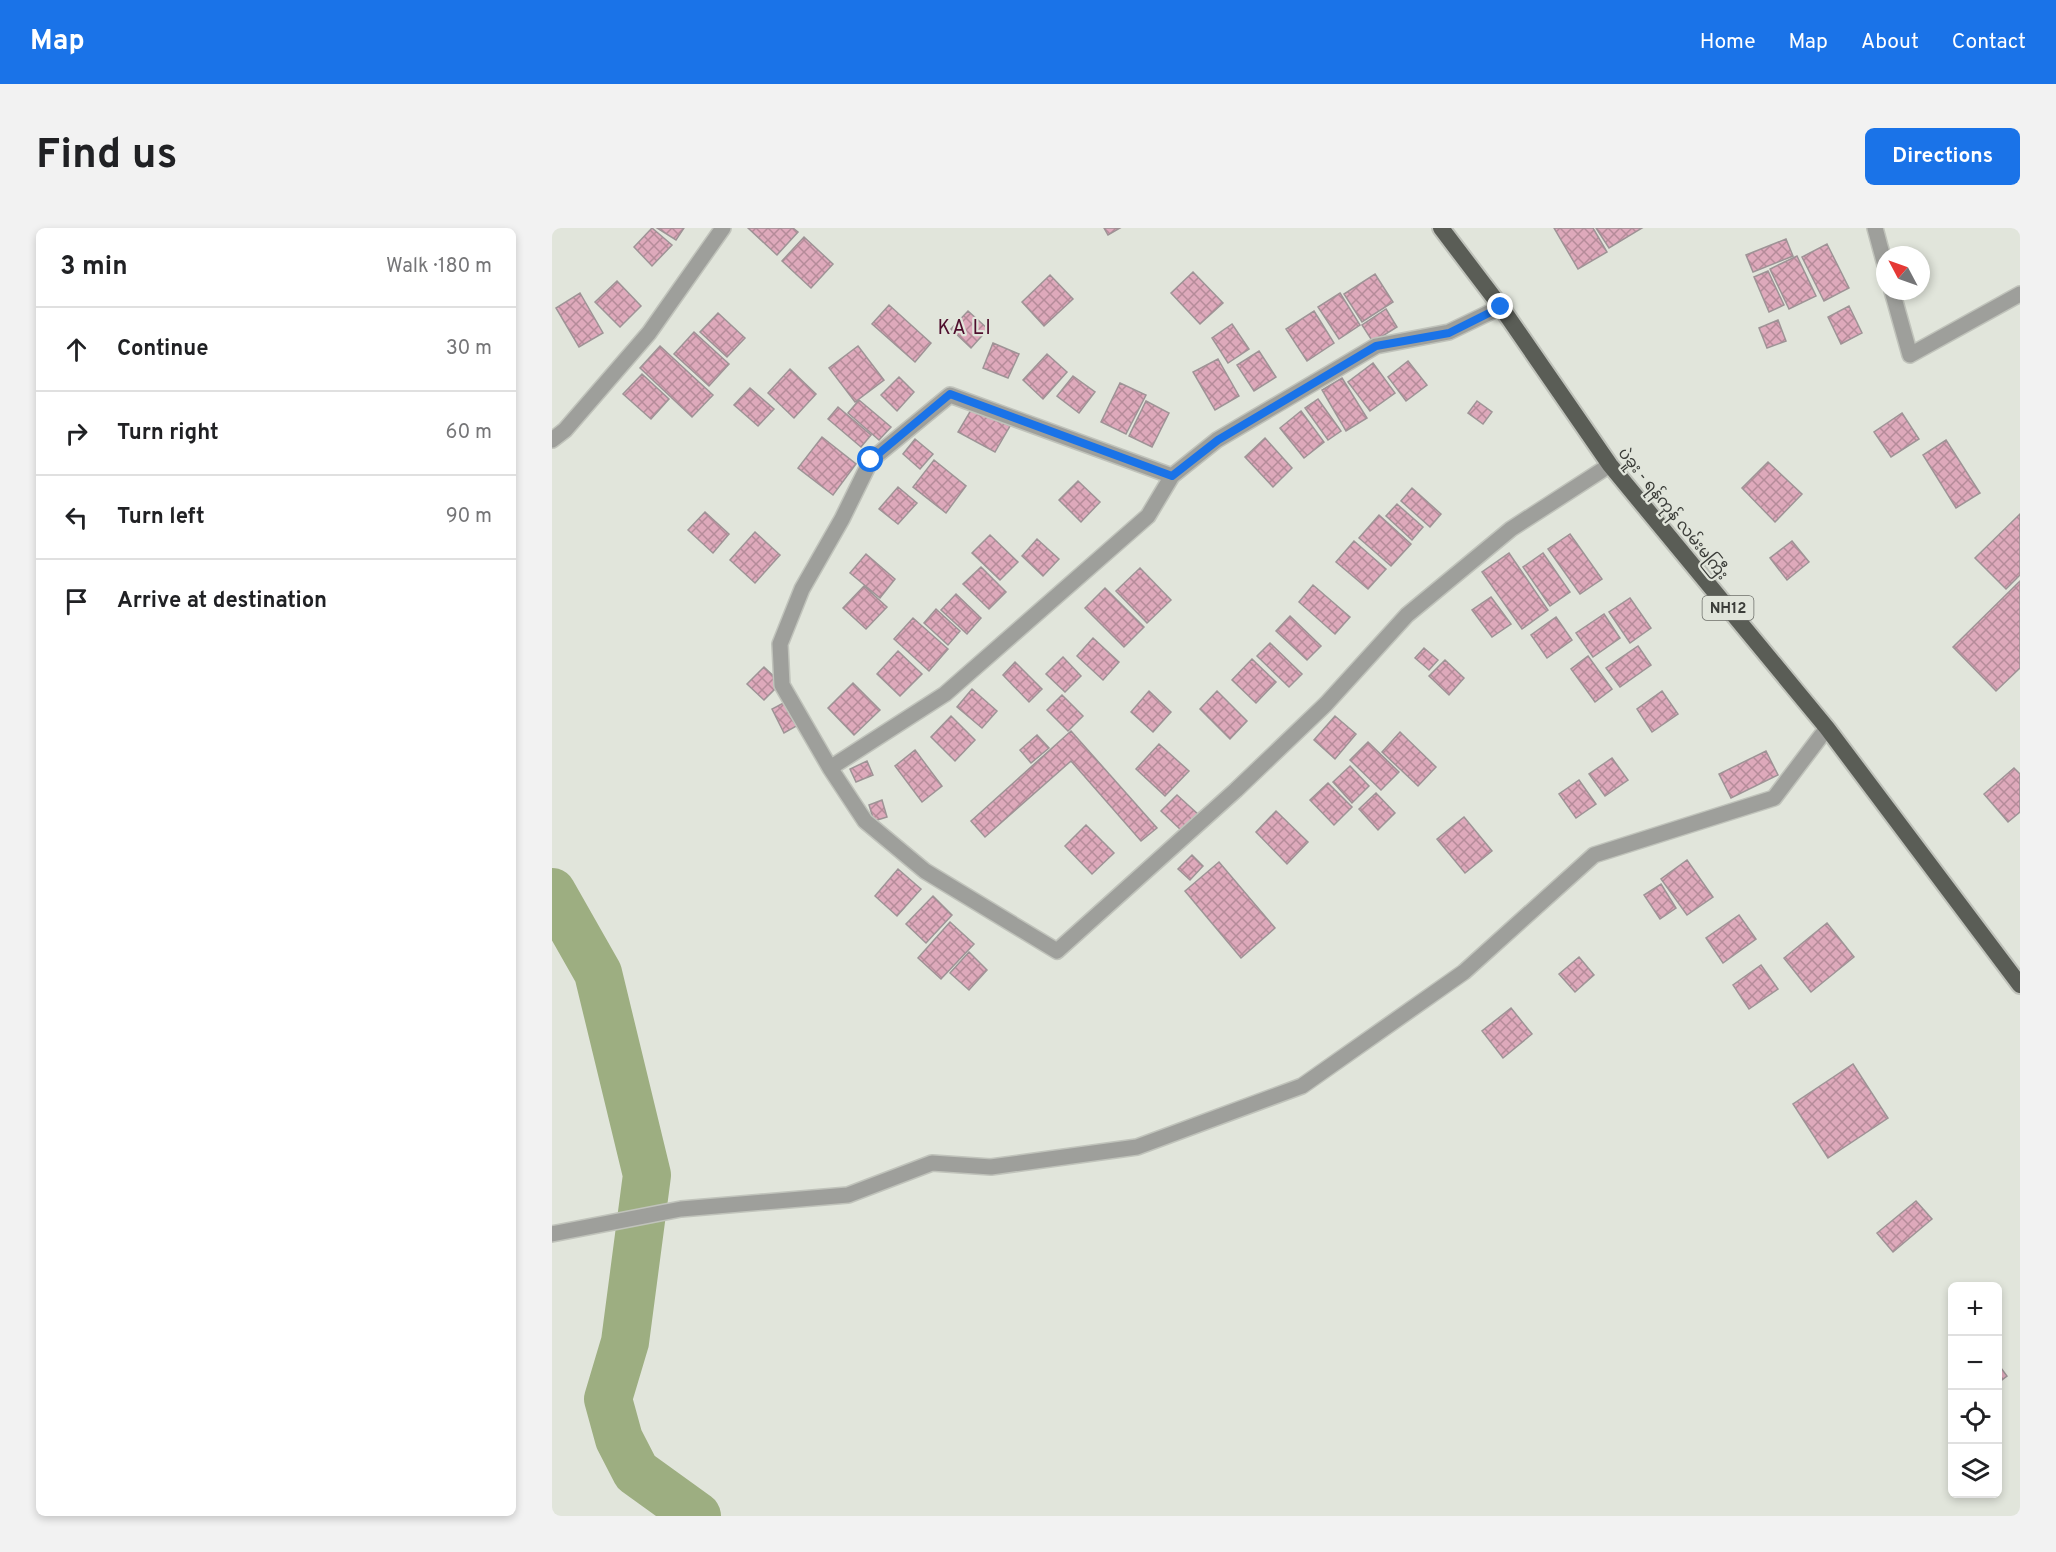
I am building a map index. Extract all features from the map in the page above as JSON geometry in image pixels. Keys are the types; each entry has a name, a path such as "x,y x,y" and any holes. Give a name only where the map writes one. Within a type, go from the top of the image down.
{"highway":[{"name":"ပဲခူး - ရန်ကုန် လမ်းမကြီး","path":"1441,228 1501,307 1610,465 1827,729 2020,985"}],"street":[{"path":"552,440 565,430 649,333 723,228"},
{"path":"1875,228 1880,246"},
{"path":"1894,300 1910,356 2020,294"},
{"path":"830,768 945,694 1148,516 1172,476 1218,440 1376,346 1449,333 1501,307"},
{"path":"1172,476 950,394 871,460 842,519 802,589 780,644 782,685 830,768 865,820 925,871 1057,951 1236,790 1318,712 1407,615 1511,528 1610,465"},
{"path":"552,1234 681,1209 848,1195 932,1163 991,1167 1137,1147 1302,1086 1464,972 1594,855 1774,798 1827,729"}],"building":[{"path":"652,228 672,245 652,266 634,247"},
{"path":"657,228 684,228 676,240"},
{"path":"748,228 793,228 798,232 777,255"},
{"path":"1104,228 1120,228 1108,235"},
{"path":"1554,228 1593,228 1607,252 1578,269"},
{"path":"1596,228 1642,228 1609,248"},
{"path":"804,237 833,264 811,288 782,261"},
{"path":"1786,239 1793,256 1753,272 1746,255"},
{"path":"1827,244 1849,288 1824,301 1802,257"},
{"path":"1797,256 1816,296 1789,309 1770,269"},
{"path":"1768,271 1784,305 1769,312 1754,277"},
{"path":"1193,272 1223,303 1200,324 1171,293"},
{"path":"1375,274 1393,302 1362,322 1344,294"},
{"path":"1050,275 1073,299 1044,326 1022,302"},
{"path":"617,281 641,306 620,327 595,302"},
{"path":"580,293 603,333 579,347 556,308"},
{"path":"1340,293 1360,325 1339,339 1318,307"},
{"path":"889,305 931,343 915,362 872,324"},
{"path":"1849,306 1862,333 1841,344 1828,317"},
{"path":"1386,309 1397,327 1373,342 1362,325"},
{"path":"968,311 988,329 971,348 951,329"},
{"path":"1314,311 1334,343 1307,361 1286,329"},
{"path":"718,313 745,338 727,357 700,332"},
{"path":"1778,320 1786,341 1767,348 1759,328"},
{"path":"1232,324 1249,349 1228,363 1212,338"},
{"path":"694,332 729,364 709,386 674,354"},
{"path":"993,343 1019,354 1008,378 983,368"},
{"path":"660,346 713,395 692,417 640,368"},
{"path":"858,346 884,380 855,402 829,368"},
{"path":"1259,351 1276,377 1254,391 1237,365"},
{"path":"1047,354 1067,372 1043,399 1023,380"},
{"path":"1218,359 1239,396 1215,410 1193,372"},
{"path":"1408,361 1427,385 1406,401 1388,377"},
{"path":"1373,363 1395,393 1370,411 1348,382"},
{"path":"790,369 816,394 794,418 768,393"},
{"path":"642,374 669,399 651,419 623,394"},
{"path":"1073,376 1095,392 1079,413 1057,396"},
{"path":"899,377 914,392 897,411 881,395"},
{"path":"1342,378 1367,418 1346,431 1322,390"},
{"path":"1120,383 1146,395 1126,434 1101,422"},
{"path":"750,388 774,409 758,426 734,405"},
{"path":"1318,399 1341,431 1328,440 1305,408"},
{"path":"859,400 891,427 879,440 848,413"},
{"path":"1146,401 1169,413 1152,447 1129,436"},
{"path":"1477,401 1492,412 1483,424 1468,413"},
{"path":"974,405 1010,426 995,452 958,432"},
{"path":"838,407 871,435 861,447 828,419"},
{"path":"1301,411 1324,442 1304,458 1280,428"},
{"path":"1902,413 1919,439 1891,457 1874,432"},
{"path":"822,437 856,464 833,495 798,468"},
{"path":"1265,438 1292,468 1273,487 1245,457"},
{"path":"915,439 933,454 920,469 903,454"},
{"path":"1946,440 1980,493 1956,508 1923,455"},
{"path":"934,460 966,486 946,513 913,487"},
{"path":"1768,462 1802,494 1775,522 1742,488"},
{"path":"1078,481 1100,502 1081,522 1059,500"},
{"path":"898,487 917,503 898,524 879,509"},
{"path":"1412,488 1441,514 1430,527 1401,501"},
{"path":"1397,504 1423,527 1412,540 1386,516"},
{"path":"705,512 729,534 713,553 688,530"},
{"path":"2020,514 2020,575 2006,589 1975,558"},
{"path":"1379,515 1411,544 1391,566 1359,538"},
{"path":"755,532 780,555 755,583 730,560"},
{"path":"1570,534 1602,579 1580,594 1548,549"},
{"path":"990,535 1018,562 1000,580 972,553"},
{"path":"1037,539 1059,559 1043,576 1022,556"},
{"path":"1354,541 1386,569 1368,589 1336,562"},
{"path":"1792,541 1809,562 1787,580 1770,558"},
{"path":"1509,553 1548,610 1522,629 1482,572"},
{"path":"1543,553 1570,592 1550,606 1523,567"},
{"path":"866,554 895,579 880,598 850,573"},
{"path":"981,567 1006,592 989,609 963,584"},
{"path":"1140,568 1171,600 1147,623 1116,591"},
{"path":"2020,581 2020,668 1996,691 1953,647"},
{"path":"1313,585 1350,617 1335,634 1299,602"},
{"path":"864,586 887,607 866,629 843,608"},
{"path":"1105,588 1144,627 1124,647 1085,608"},
{"path":"956,594 981,618 967,634 941,610"},
{"path":"1491,597 1511,624 1492,637 1472,610"},
{"path":"1630,598 1651,628 1630,643 1609,612"},
{"path":"936,609 960,631 948,645 924,623"},
{"path":"1604,614 1620,638 1593,657 1576,633"},
{"path":"1290,616 1321,646 1307,660 1276,631"},
{"path":"1556,617 1572,640 1547,658 1531,635"},
{"path":"913,618 948,649 929,671 894,639"},
{"path":"1093,638 1119,662 1103,680 1077,656"},
{"path":"1270,643 1302,674 1289,687 1257,656"},
{"path":"1638,646 1651,665 1620,687 1606,668"},
{"path":"1424,648 1438,660 1429,670 1415,658"},
{"path":"898,651 922,674 900,696 877,674"},
{"path":"1588,656 1612,689 1595,702 1571,669"},
{"path":"1063,657 1081,676 1065,692 1046,674"},
{"path":"1252,659 1276,682 1256,703 1232,680"},
{"path":"1445,660 1464,678 1449,695 1429,676"},
{"path":"1015,662 1042,689 1029,702 1003,675"},
{"path":"764,667 781,683 764,700 747,684"},
{"path":"853,683 880,710 854,735 828,708"},
{"path":"972,689 997,711 982,728 957,707"},
{"path":"1149,691 1171,712 1153,732 1131,712"},
{"path":"1217,691 1247,721 1230,739 1200,709"},
{"path":"1662,691 1678,714 1652,732 1637,709"},
{"path":"1062,695 1083,716 1068,731 1047,710"},
{"path":"789,700 800,724 784,733 772,709"},
{"path":"951,716 975,740 955,761 931,737"},
{"path":"1335,716 1356,734 1335,759 1314,740"},
{"path":"1071,731 1157,828 1141,841 1071,761 985,837 971,821"},
{"path":"1400,732 1436,767 1418,786 1382,752"},
{"path":"1037,735 1049,748 1031,763 1020,750"},
{"path":"1368,742 1399,772 1381,790 1350,760"},
{"path":"1159,744 1189,771 1165,796 1136,769"},
{"path":"915,750 942,786 922,802 895,766"},
{"path":"1766,751 1778,775 1731,798 1719,774"},
{"path":"1612,758 1628,780 1605,796 1589,774"},
{"path":"867,761 873,775 856,782 850,769"},
{"path":"1350,766 1369,786 1352,803 1333,782"},
{"path":"2014,768 2020,774 2020,812 2008,822 1984,794"},
{"path":"1579,780 1596,804 1576,818 1559,794"},
{"path":"1328,783 1352,807 1334,825 1310,800"},
{"path":"1376,793 1395,813 1378,830 1359,809"},
{"path":"1177,795 1199,815 1183,832 1161,811"},
{"path":"882,800 887,817 874,821 869,805"},
{"path":"1276,811 1308,842 1287,864 1256,832"},
{"path":"1464,817 1492,851 1465,873 1437,839"},
{"path":"1086,825 1114,853 1092,874 1065,846"},
{"path":"1192,855 1203,866 1190,880 1178,869"},
{"path":"1687,860 1713,897 1687,915 1661,879"},
{"path":"1219,862 1275,928 1241,958 1185,891"},
{"path":"898,869 921,889 897,916 875,896"},
{"path":"1661,884 1676,908 1660,919 1644,895"},
{"path":"933,896 952,915 926,943 906,924"},
{"path":"1739,915 1756,939 1723,963 1706,938"},
{"path":"950,922 974,944 941,979 918,958"},
{"path":"1827,923 1854,957 1811,992 1784,958"},
{"path":"969,952 987,970 969,990 950,973"},
{"path":"1579,957 1594,975 1575,992 1559,974"},
{"path":"1761,965 1778,989 1749,1009 1733,985"},
{"path":"1511,1008 1532,1034 1503,1058 1482,1031"},
{"path":"1853,1064 1888,1118 1828,1158 1793,1104"},
{"path":"1916,1201 1932,1219 1893,1252 1877,1233"},
{"path":"2002,1369 2007,1376 2002,1380"}],"waterway":[{"path":"552,892 598,973 647,1175 625,1342 608,1399 619,1439 636,1472 697,1516"}],"district":[{"name":"KA LI","path":"965,327"}],"route":[{"path":"871,460 950,394 1172,476 1218,440 1376,346 1449,333 1501,307"}]}
